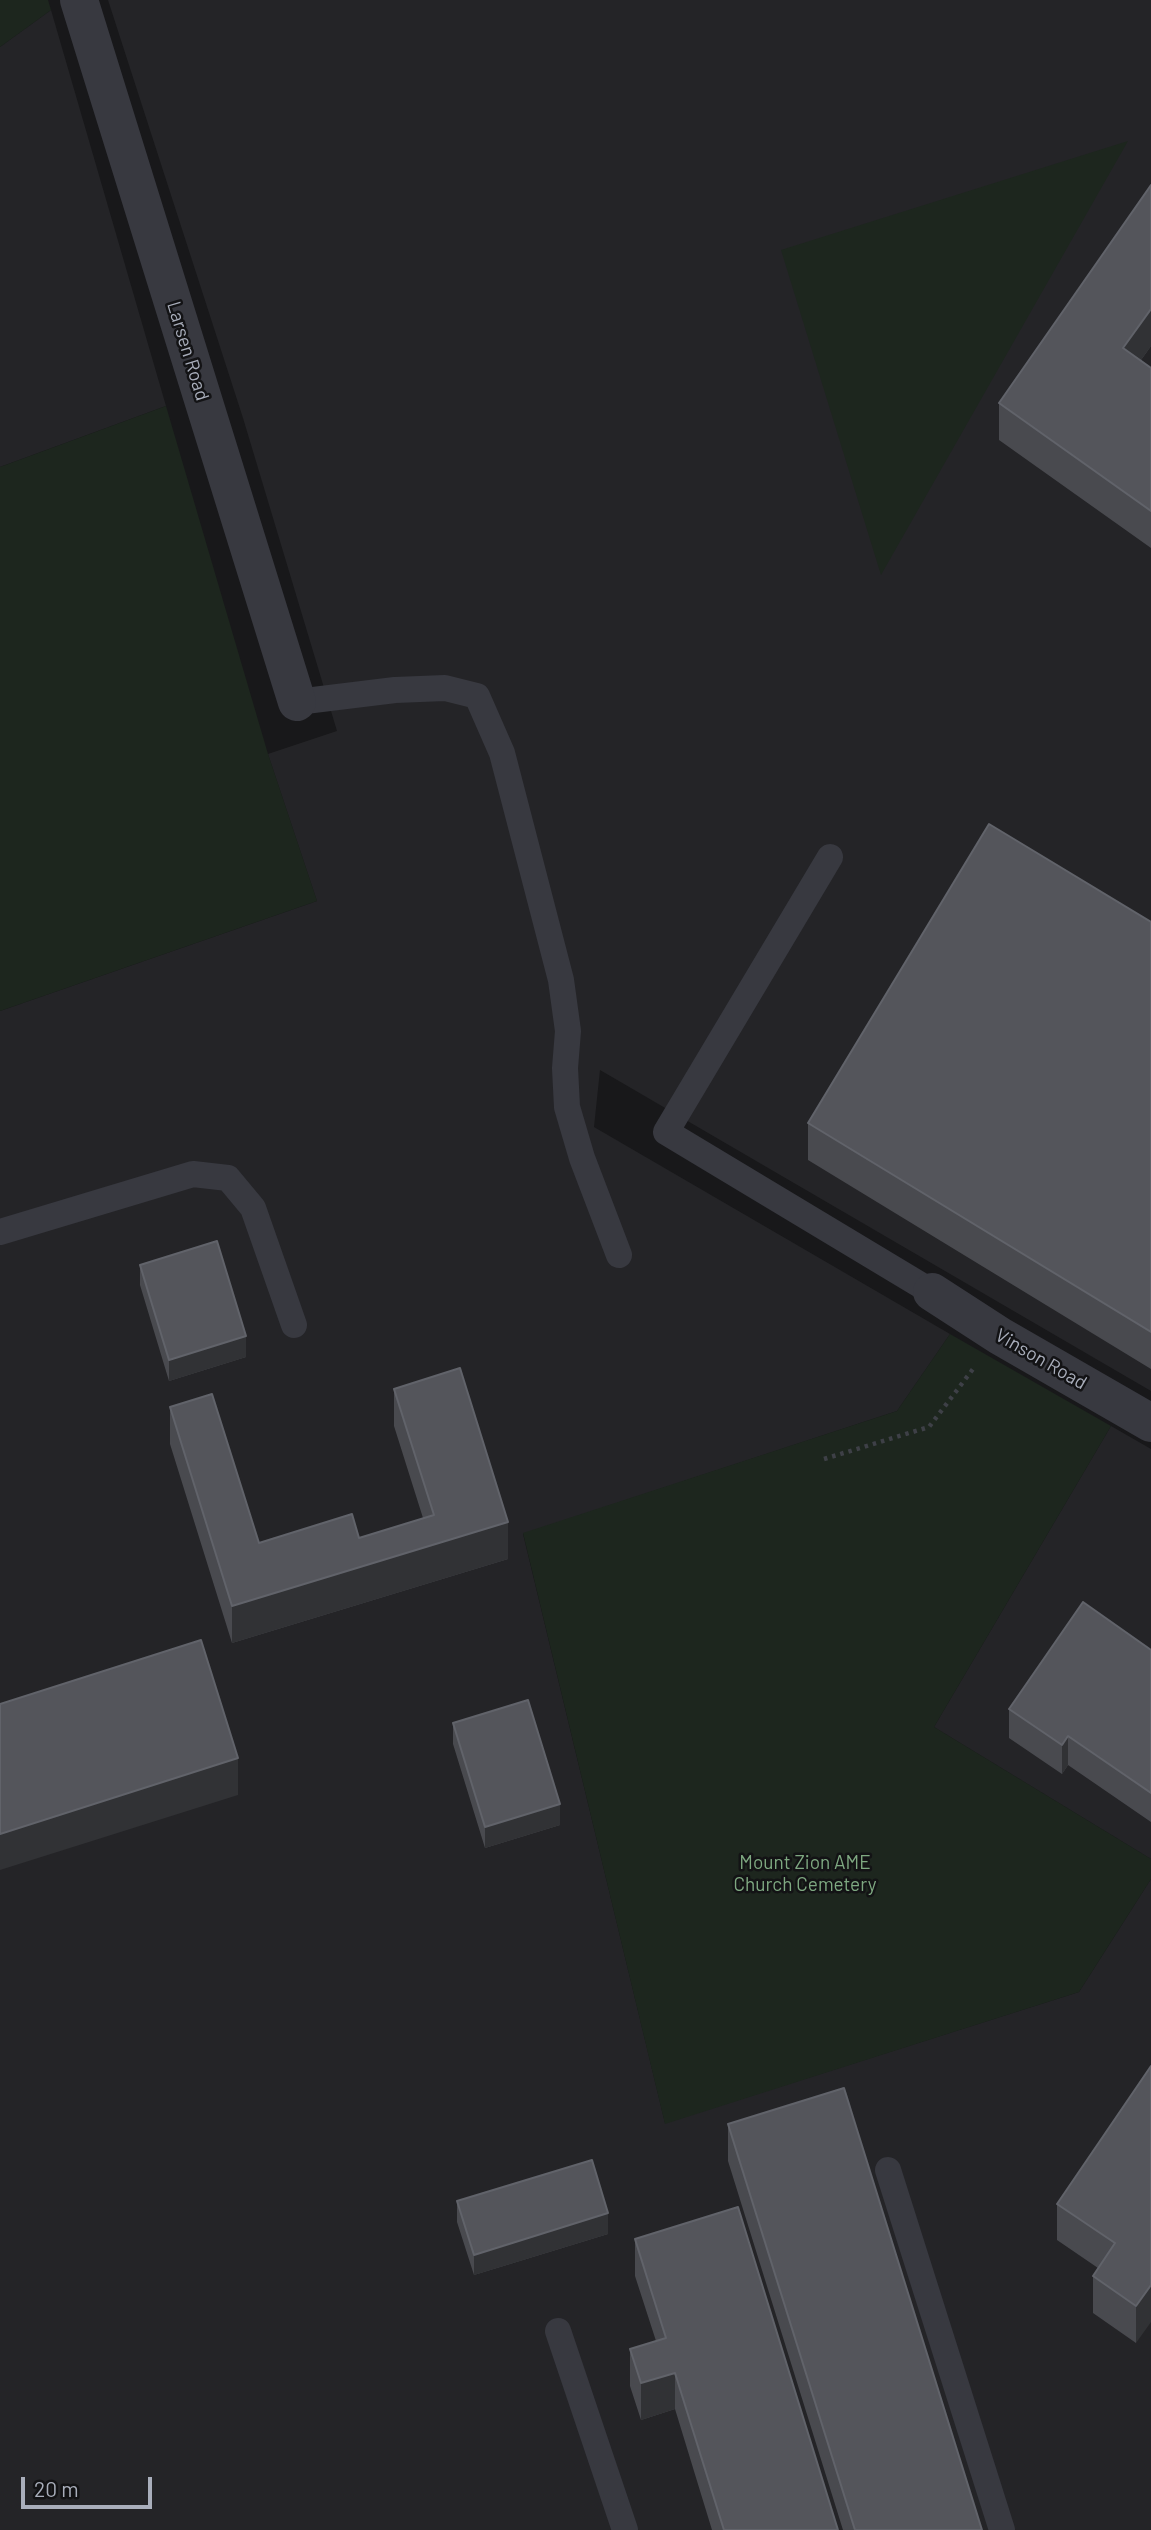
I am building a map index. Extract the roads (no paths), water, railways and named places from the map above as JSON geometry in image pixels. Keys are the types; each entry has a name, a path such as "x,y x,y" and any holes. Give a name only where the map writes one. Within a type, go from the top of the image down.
{"street":[{"name":"Larsen Road","path":"79,0 298,702"},
{"name":"Vinson Road","path":"932,1292 1000,1336 1151,1423"}],"lane":[{"path":"298,702 395,690 444,688 477,696 502,754 561,980 568,1031 565,1068 567,1107 582,1158 619,1255"},
{"path":"830,858 666,1132 932,1292"},
{"path":"0,1232 193,1174 228,1178 253,1208 294,1325"},
{"path":"888,2170 1002,2530"},
{"path":"558,2331 625,2530"}],"park label":[{"name":"Mount Zion AME Church Cemetery","path":"805,1874"}]}
